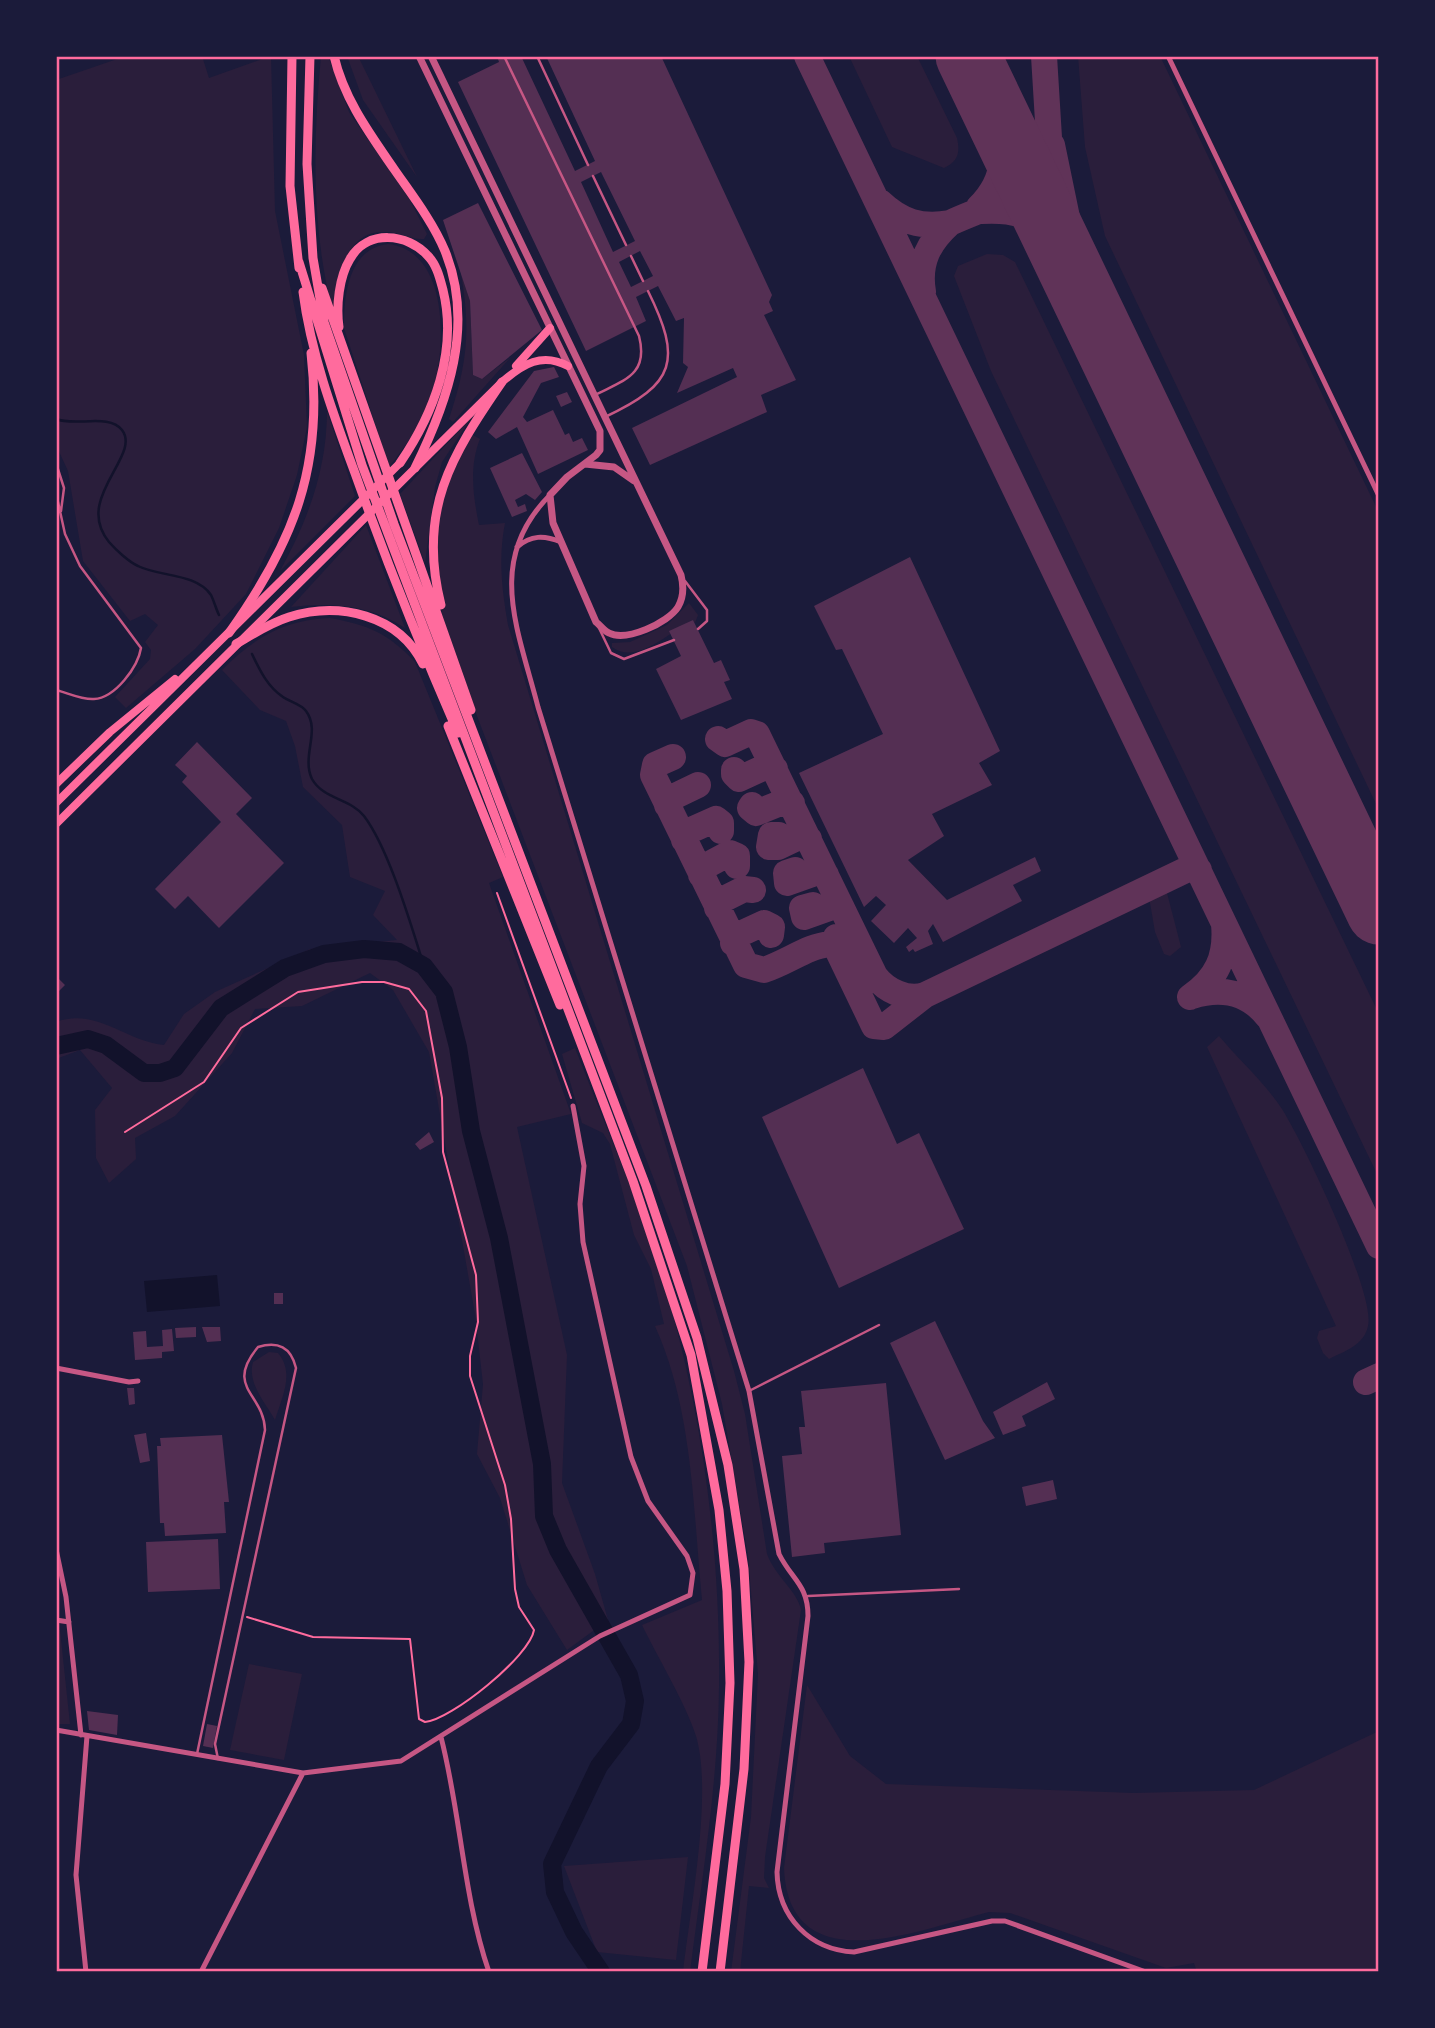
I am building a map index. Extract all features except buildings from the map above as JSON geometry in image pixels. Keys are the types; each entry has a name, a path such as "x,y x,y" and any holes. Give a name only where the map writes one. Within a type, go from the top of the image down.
{"highway":[{"path":"229,633 263,585 285,541 301,500 315,420 308,334 290,186 292,56"},
{"path":"310,56 307,164 313,258 324,323 366,462"},
{"path":"334,56 359,116 438,238 453,280 458,324 451,378 442,411 415,468"},
{"path":"343,349 339,301 351,257 364,245 380,238 392,237 418,247 430,257 439,274 444,298 446,337 441,376 419,435 400,463"},
{"path":"313,258 377,449 454,657 500,802"},
{"path":"299,262 366,462 489,806"},
{"path":"308,334 374,528 489,806 584,1052 673,1294 698,1387 719,1510 727,1591 730,1683 725,1784 702,1972"},
{"path":"454,657 434,578 434,517 454,455 502,382"},
{"path":"390,526 500,802 679,1280 728,1465 744,1569 749,1674 744,1769 720,1972"},
{"path":"236,644 288,617 323,611 368,617 401,632 419,656 430,680 549,982 584,1052"}],"main road":[{"path":"56,824 502,382 550,328"},
{"path":"502,382 537,359 552,359 568,366"},
{"path":"56,803 400,463"},
{"path":"56,784 110,732 213,648"}],"street":[{"path":"419,56 600,431 600,450 550,495 528,520 514,549 511,585 516,621 538,706 749,1391 779,1554 808,1596 808,1616 777,1872 780,1897 792,1921 813,1940 828,1948 854,1952 992,1921 1006,1921 1146,1972"},
{"path":"431,56 681,575 683,593 677,609 657,624 618,635 609,633 596,622 561,542 551,514 550,495"},
{"path":"1168,56 1379,496"},
{"path":"584,464 614,467 638,484"},
{"path":"514,549 536,537 549,537 561,542"},
{"path":"56,1731 303,1773 401,1761 600,1636 686,1599 692,1591 693,1573 688,1556 648,1501 631,1457 583,1242 580,1204 584,1166 573,1106"},
{"path":"56,1367 129,1382 138,1381"},
{"path":"56,1549 84,1735 76,1875 86,1972"},
{"path":"56,1620 69,1622"},
{"path":"441,1737 451,1774 471,1910 489,1972"},
{"path":"201,1972 303,1773"}],"lane":[{"path":"504,56 639,336 642,357 639,366 624,380 595,395"},
{"path":"537,56 588,165"},
{"path":"593,176 626,245"},
{"path":"631,256 643,281"},
{"path":"605,417 638,402 651,391 667,366 667,337 648,291"},
{"path":"56,463 64,488 60,514"},
{"path":"56,493 60,514 80,566 141,648 137,664 104,697 91,699 56,692"},
{"path":"681,575 707,610 707,621 698,629"},
{"path":"596,622 611,653 624,659 674,640"},
{"path":"749,1391 879,1325"},
{"path":"197,1755 265,1430 261,1412 246,1389 244,1373 258,1347 269,1344 282,1346 290,1351 296,1368 215,1744 218,1759"},
{"path":"808,1596 959,1589"}],"path":[{"path":"497,893 573,1106"},
{"path":"125,1132 204,1082 241,1028 298,992 384,982 409,989 426,1011 442,1098 443,1152 477,1275 478,1322 470,1356 470,1376 505,1485 514,1589 519,1607 534,1630 533,1638 521,1653 474,1696 425,1723 419,1720 410,1639 313,1637 243,1616"}],"shaded area":[{"path":"126,56 202,56 209,78 271,56 275,211 304,355 307,427 297,475 279,528 246,594 195,649 126,708 115,697 150,659 151,650 145,642 158,625 145,614 130,621 83,561 68,471 56,445 56,80"},
{"path":"321,56 328,56 349,112 410,200 427,234 424,239 419,239 396,233 372,233 361,239 346,260 333,312 317,217 315,152"},
{"path":"347,56 358,56 417,177 363,100"},
{"path":"849,56 917,56 957,138 958,152 953,162 944,168 892,147"},
{"path":"1078,56 1160,56 1379,513 1379,810 1105,236 1085,147"},
{"path":"388,244 409,251 424,265 434,285 441,334 435,383 429,402 412,436 389,467 344,328 347,288 356,264 375,248"},
{"path":"987,254 1003,255 1015,262 1379,1014 1379,1178 991,371 954,276 958,266"},
{"path":"460,268 470,301 473,375 482,379 511,357 453,422 449,419 466,344 466,309"},
{"path":"327,411 355,496 280,571 299,533 320,474"},
{"path":"472,417 442,462 435,487 425,563 400,494"},
{"path":"471,434 480,439 474,460 473,481 479,525 505,523 502,574 508,625 734,1371 745,1414 767,1554 795,1596 801,1610 765,1857 764,1878 769,1888 749,1886 740,1972 731,1972 751,1817 758,1674 748,1556 722,1404 687,1266 448,640 438,583 437,534 448,487"},
{"path":"366,525 405,628 379,614 351,607 291,607"},
{"path":"689,603 698,615 695,623 693,620 654,644 633,652 622,652 612,647 612,643 630,642 667,625"},
{"path":"330,618 377,632 396,644 415,662 503,877 489,883 571,1114 517,1127 567,1355 562,1483 595,1574 608,1620 567,1650 527,1585 500,1498 477,1454 483,1384 475,1314 429,1052 393,990 370,973 302,1006 255,1009 232,1053 175,1116 135,1138 136,1159 109,1183 96,1158 95,1110 112,1088 80,1050 56,1059 56,1022 85,1019 150,1043 164,1045 184,1014 215,992 310,949 397,940 373,915 385,891 350,877 342,825 303,787 295,746 286,721 260,710 222,670 270,633 298,622"},
{"path":"1166,889 1181,947 1170,956 1164,954 1155,932 1149,897"},
{"path":"1219,1036 1268,1090 1292,1126 1336,1217 1361,1283 1367,1309 1366,1333 1353,1347 1329,1359 1323,1353 1317,1338 1319,1331 1336,1326 1207,1047"},
{"path":"575,1048 637,1203 663,1280 692,1395 710,1512 719,1630 718,1724 709,1830 690,1972 683,1972 701,1819 701,1760 696,1736 685,1710 642,1625 702,1600 689,1460 677,1391 655,1326 664,1324 651,1269 634,1235 610,1144 603,1133 582,1123 562,1054"},
{"path":"217,1275 220,1306 147,1312 144,1281"},
{"path":"269,1352 278,1353 286,1369 286,1385 275,1420 252,1377 253,1362"},
{"path":"56,1630 60,1630 70,1724 56,1724"},
{"path":"249,1664 302,1674 284,1760 230,1750"},
{"path":"807,1685 850,1756 886,1784 1134,1793 1254,1790 1379,1731 1379,1972 1197,1972 1194,1963 1166,1968 1010,1913 989,1912 929,1929 863,1940 833,1938 809,1927 791,1904 784,1868"},
{"path":"688,1857 676,1960 597,1952 564,1866"}],"waterway":[{"path":"56,419 109,422 122,430 126,440 103,494 99,510 100,526 109,542 134,564 147,570 187,579 204,588 211,595 219,615"},
{"path":"252,654 273,688 304,709 310,719 312,735 309,770 312,779 323,791 358,810 373,830 398,888 424,966"},
{"path":"56,1046 88,1039 106,1045 144,1073 160,1073 175,1068 221,1008 285,968 324,954 364,949 399,952 424,966 444,992 458,1047 471,1131 499,1238 542,1464 544,1516 558,1550 629,1675 635,1701 631,1724 599,1766 552,1864 555,1892 574,1932 601,1972"}],"taxiway":[{"path":"807,56 1379,1246"},
{"path":"880,202 912,222 930,225 950,223 1008,198 1034,180 1050,154 1044,56"},
{"path":"979,207 996,185 1002,161 1001,137 995,109"},
{"path":"1052,145 1071,237 1099,329"},
{"path":"981,211 1012,212 1030,218 1055,238"},
{"path":"923,292 922,271 927,253 950,223"},
{"path":"718,739 725,744 751,732 757,734 875,976 891,990 905,996 925,995 1190,868 1199,870"},
{"path":"673,757 655,765 653,775 746,965 764,970 828,944 841,945 867,962"},
{"path":"734,770 739,779 767,766 775,769"},
{"path":"667,805 671,798 698,785"},
{"path":"752,805 750,808 756,813 783,802 792,803"},
{"path":"684,840 689,831 716,819 721,823 721,831"},
{"path":"779,835 771,835 769,847 778,847 801,836 809,839"},
{"path":"701,875 702,868 730,853 737,856 737,866"},
{"path":"795,870 786,873 787,883 818,872 826,875"},
{"path":"717,908 720,901 744,889 753,890"},
{"path":"813,905 802,908 804,917 835,906 842,908"},
{"path":"733,943 738,935 764,923 772,927 771,935"},
{"path":"1190,997 1207,982 1218,966 1224,946 1224,924"},
{"path":"836,937 836,947 874,1026 884,1027 925,995"},
{"path":"1192,996 1213,992 1233,994 1251,1001 1267,1016"},
{"path":"1366,1382 1379,1376"}],"runway":[{"path":"968,56 1379,912"}]}
